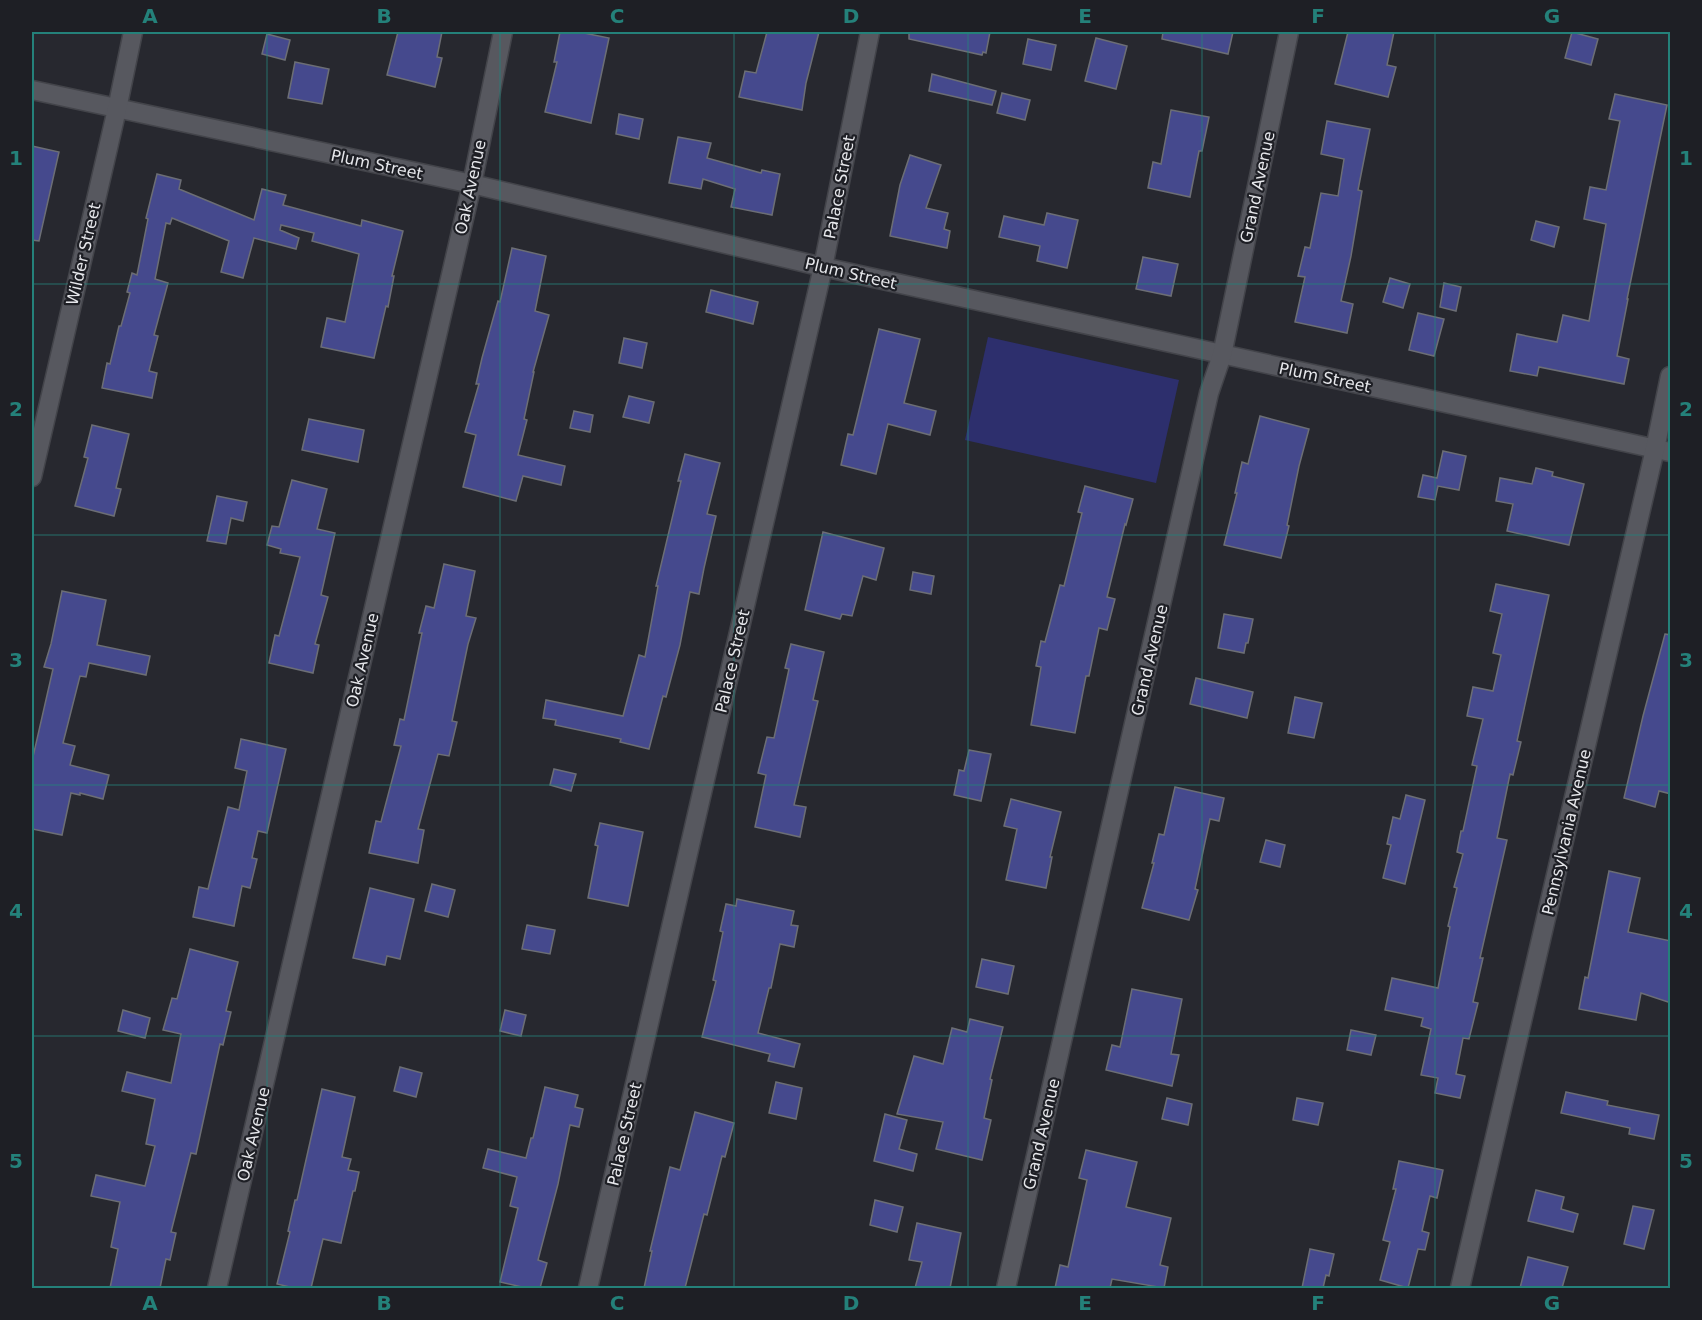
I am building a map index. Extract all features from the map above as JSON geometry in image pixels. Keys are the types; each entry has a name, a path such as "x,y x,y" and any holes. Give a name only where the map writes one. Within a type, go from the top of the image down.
{"street":[{"name":"Wilder Street","path":"32,472 133,32"},
{"name":"Oak Avenue","path":"217,1288 472,184 502,32"},
{"name":"Palace Street","path":"588,1288 823,267 870,32"},
{"name":"Grand Avenue","path":"1006,1288 1207,405 1222,355 1289,32"},
{"name":"Plum Street","path":"32,90 472,184 823,267 1663,451"},
{"name":"Pennsylvania Avenue","path":"1460,1288 1663,451 1671,376"}],"shaded area":[{"path":"988,337 1179,380 1156,483 965,440"}],"building":[{"path":"398,32 442,32 437,57 442,58 435,87 387,75"},
{"path":"560,32 579,32 609,38 591,123 545,112 557,62 554,62"},
{"path":"767,32 819,32 806,83 802,110 739,97 745,71 756,73"},
{"path":"909,32 990,32 986,53 983,52 982,55 909,39"},
{"path":"1163,32 1233,32 1228,54 1162,39"},
{"path":"1348,32 1394,32 1387,65 1396,67 1388,97 1335,84"},
{"path":"1572,32 1598,39 1591,65 1565,58"},
{"path":"267,34 290,40 285,60 262,54"},
{"path":"1096,38 1127,46 1116,89 1085,81"},
{"path":"1028,39 1056,45 1051,70 1023,64"},
{"path":"295,62 329,69 322,104 288,98"},
{"path":"932,74 996,91 992,105 929,91"},
{"path":"1002,93 1030,100 1025,120 997,113"},
{"path":"1615,94 1667,105 1617,356 1629,359 1624,384 1539,367 1537,376 1510,371 1517,334 1557,342 1563,315 1589,321 1606,224 1584,219 1590,187 1606,190 1620,121 1609,119"},
{"path":"1171,110 1209,117 1202,151 1199,151 1190,197 1148,188 1153,162 1161,164"},
{"path":"619,114 643,119 639,139 616,134"},
{"path":"1327,121 1370,129 1358,190 1362,191 1341,301 1353,304 1347,333 1295,322 1305,277 1298,276 1305,247 1310,248 1321,193 1338,196 1344,159 1321,154"},
{"path":"678,137 711,143 707,158 761,173 762,170 780,174 772,215 731,207 735,189 703,179 701,189 669,183"},
{"path":"32,146 59,152 39,241 32,240"},
{"path":"910,155 941,165 926,208 948,213 944,229 950,231 947,248 890,236 900,185"},
{"path":"157,174 181,180 179,189 254,220 262,189 286,195 283,205 361,226 362,220 403,231 392,276 394,276 388,307 386,306 374,358 321,347 327,318 345,322 359,254 312,241 314,233 281,225 280,230 299,238 296,249 254,238 243,278 221,272 229,241 172,218 170,224 166,223 155,279 168,283 154,335 158,336 149,371 157,373 152,398 102,388 107,363 110,364 130,293 127,292 132,273 137,275 148,219 146,218"},
{"path":"1047,213 1078,220 1067,268 1037,261 1040,246 999,237 1004,216 1044,225"},
{"path":"1536,221 1559,227 1554,247 1531,240"},
{"path":"512,248 546,256 535,311 549,315 533,372 524,419 527,420 518,455 565,466 561,485 523,476 516,501 463,487 476,435 465,432 479,384 476,384 482,358 498,301 500,302"},
{"path":"1143,257 1178,264 1171,296 1136,289"},
{"path":"1390,278 1410,284 1403,308 1383,302"},
{"path":"1444,283 1461,287 1456,311 1440,307"},
{"path":"711,290 758,302 753,324 706,312"},
{"path":"1418,313 1444,319 1434,356 1409,350"},
{"path":"879,329 920,339 904,403 936,411 930,435 888,424 876,474 841,465 848,434 853,435"},
{"path":"624,338 647,343 642,368 619,363"},
{"path":"629,396 654,402 649,423 623,417"},
{"path":"574,411 593,415 590,432 570,428"},
{"path":"1260,416 1309,429 1299,466 1281,558 1224,545 1242,462 1248,464"},
{"path":"309,419 364,430 358,462 302,450"},
{"path":"92,425 129,434 116,488 121,489 114,516 75,506 88,458 84,457"},
{"path":"1443,451 1466,456 1459,490 1438,486 1435,500 1418,497 1423,475 1437,478"},
{"path":"685,454 720,463 707,514 716,516 699,594 690,592 680,645 649,749 620,742 621,739 555,725 556,720 543,718 546,700 623,716 639,655 645,657 658,586 656,586 681,481 678,481"},
{"path":"1536,468 1553,472 1552,476 1584,484 1569,545 1507,531 1513,504 1496,501 1500,478 1532,484"},
{"path":"292,480 327,489 317,529 335,533 321,595 328,597 315,644 319,645 313,673 269,663 275,635 279,636 300,557 280,553 281,549 267,545 272,526 279,527"},
{"path":"1085,486 1133,499 1107,597 1115,599 1107,630 1099,628 1089,676 1086,676 1075,733 1031,725 1041,667 1036,666 1041,641 1045,642 1060,585 1064,586 1082,513 1078,512"},
{"path":"217,496 247,502 243,521 231,518 226,544 207,541"},
{"path":"823,532 884,548 876,580 863,576 852,616 842,614 840,619 805,610"},
{"path":"444,564 475,571 466,616 476,618 468,644 452,721 457,722 449,756 438,754 418,829 424,830 418,863 369,853 376,821 381,822 401,746 394,745 400,719 404,720 426,606 434,608"},
{"path":"913,572 934,576 931,594 910,590"},
{"path":"1496,584 1549,595 1517,741 1521,742 1513,775 1510,774 1497,838 1507,840 1480,958 1483,958 1473,1002 1478,1003 1469,1039 1463,1038 1456,1074 1465,1076 1460,1098 1435,1093 1438,1078 1421,1075 1431,1029 1421,1026 1423,1018 1385,1010 1392,978 1438,988 1457,888 1454,887 1463,854 1457,852 1477,766 1472,765 1483,719 1467,716 1473,687 1493,691 1501,655 1493,653 1502,614 1490,611"},
{"path":"62,591 106,600 97,645 150,656 146,675 89,663 86,677 80,676 63,743 75,746 70,765 109,775 103,799 71,793 62,835 32,829 32,761 53,669 44,667"},
{"path":"1224,614 1253,619 1244,653 1218,648"},
{"path":"1665,634 1671,635 1671,794 1659,791 1655,807 1624,798"},
{"path":"791,644 824,652 813,700 818,701 794,805 806,807 800,837 755,827 766,775 758,773 767,737 774,738 789,669 785,668"},
{"path":"1196,678 1253,692 1247,718 1190,704"},
{"path":"1295,697 1322,703 1314,738 1288,733"},
{"path":"241,739 286,749 267,833 258,831 252,858 257,859 250,888 242,886 234,926 193,917 199,887 208,889 228,807 239,810 247,771 235,768"},
{"path":"969,750 991,754 981,801 954,795 959,770 964,771"},
{"path":"554,769 576,774 571,791 550,785"},
{"path":"1175,787 1224,798 1219,821 1210,819 1195,889 1198,890 1189,920 1142,908 1159,834 1164,835"},
{"path":"1406,795 1425,800 1405,884 1383,878 1391,845 1387,844 1393,817 1400,819"},
{"path":"1011,799 1061,812 1050,857 1052,857 1046,888 1006,880 1017,829 1004,826"},
{"path":"600,823 643,832 628,906 588,898"},
{"path":"1266,840 1285,845 1280,867 1260,862"},
{"path":"1609,871 1640,878 1628,932 1671,941 1671,1003 1641,993 1636,1020 1579,1009 1585,977 1588,978"},
{"path":"432,884 455,890 448,917 425,911"},
{"path":"370,888 414,899 400,959 387,956 385,965 353,958"},
{"path":"737,899 794,911 791,925 798,926 794,947 780,944 771,988 769,988 758,1033 800,1044 794,1067 768,1061 770,1054 702,1037 716,981 713,980 726,904 736,906"},
{"path":"527,925 555,930 550,954 522,949"},
{"path":"190,949 238,962 226,1011 231,1012 223,1045 220,1044 196,1154 191,1153 171,1232 176,1233 170,1260 166,1259 160,1288 110,1288 118,1249 111,1247 120,1202 91,1196 96,1175 145,1186 155,1146 146,1144 155,1099 122,1091 127,1072 171,1083 181,1034 163,1030 172,998 177,999"},
{"path":"982,959 1014,966 1008,994 976,987"},
{"path":"1132,989 1182,999 1171,1054 1179,1055 1172,1086 1106,1070 1112,1045 1120,1047"},
{"path":"123,1010 150,1018 145,1038 118,1031"},
{"path":"505,1010 526,1015 521,1036 500,1031"},
{"path":"970,1019 1003,1027 990,1079 992,1080 984,1118 991,1120 982,1160 936,1149 943,1122 897,1114 914,1056 943,1064 952,1028 967,1032"},
{"path":"1351,1030 1376,1035 1371,1055 1347,1050"},
{"path":"400,1067 422,1073 416,1097 394,1091"},
{"path":"776,1082 802,1088 796,1119 769,1113"},
{"path":"545,1087 578,1095 575,1107 583,1109 579,1127 570,1125 558,1184 538,1260 547,1263 540,1288 526,1288 500,1282 518,1208 510,1206 517,1177 483,1168 488,1149 526,1158"},
{"path":"322,1089 355,1097 342,1157 351,1159 348,1170 359,1172 341,1243 323,1239 311,1288 294,1288 277,1284"},
{"path":"1566,1092 1608,1101 1607,1105 1659,1115 1654,1139 1629,1134 1630,1128 1561,1113"},
{"path":"1167,1098 1192,1104 1188,1125 1162,1119"},
{"path":"1297,1098 1323,1103 1318,1125 1293,1120"},
{"path":"695,1112 734,1123 725,1157 722,1156 707,1215 704,1214 685,1288 644,1288 652,1251 650,1251 670,1167 680,1170"},
{"path":"885,1114 907,1120 899,1149 917,1154 913,1171 874,1161"},
{"path":"1086,1150 1137,1162 1126,1207 1171,1218 1160,1265 1168,1267 1164,1288 1112,1279 1110,1288 1055,1288 1060,1265 1068,1267 1087,1180 1079,1178"},
{"path":"1399,1161 1443,1170 1437,1198 1430,1196 1422,1231 1429,1233 1425,1250 1418,1249 1408,1288 1380,1280 1390,1242 1383,1240 1396,1189 1393,1189"},
{"path":"1536,1190 1564,1197 1561,1209 1578,1214 1573,1232 1528,1221"},
{"path":"875,1200 903,1207 897,1232 870,1225"},
{"path":"1633,1206 1654,1210 1644,1249 1624,1244"},
{"path":"917,1223 961,1233 950,1288 915,1288 922,1262 909,1260"},
{"path":"1310,1249 1334,1254 1329,1276 1326,1275 1323,1288 1302,1288"},
{"path":"1528,1257 1568,1267 1562,1288 1520,1288"}]}
